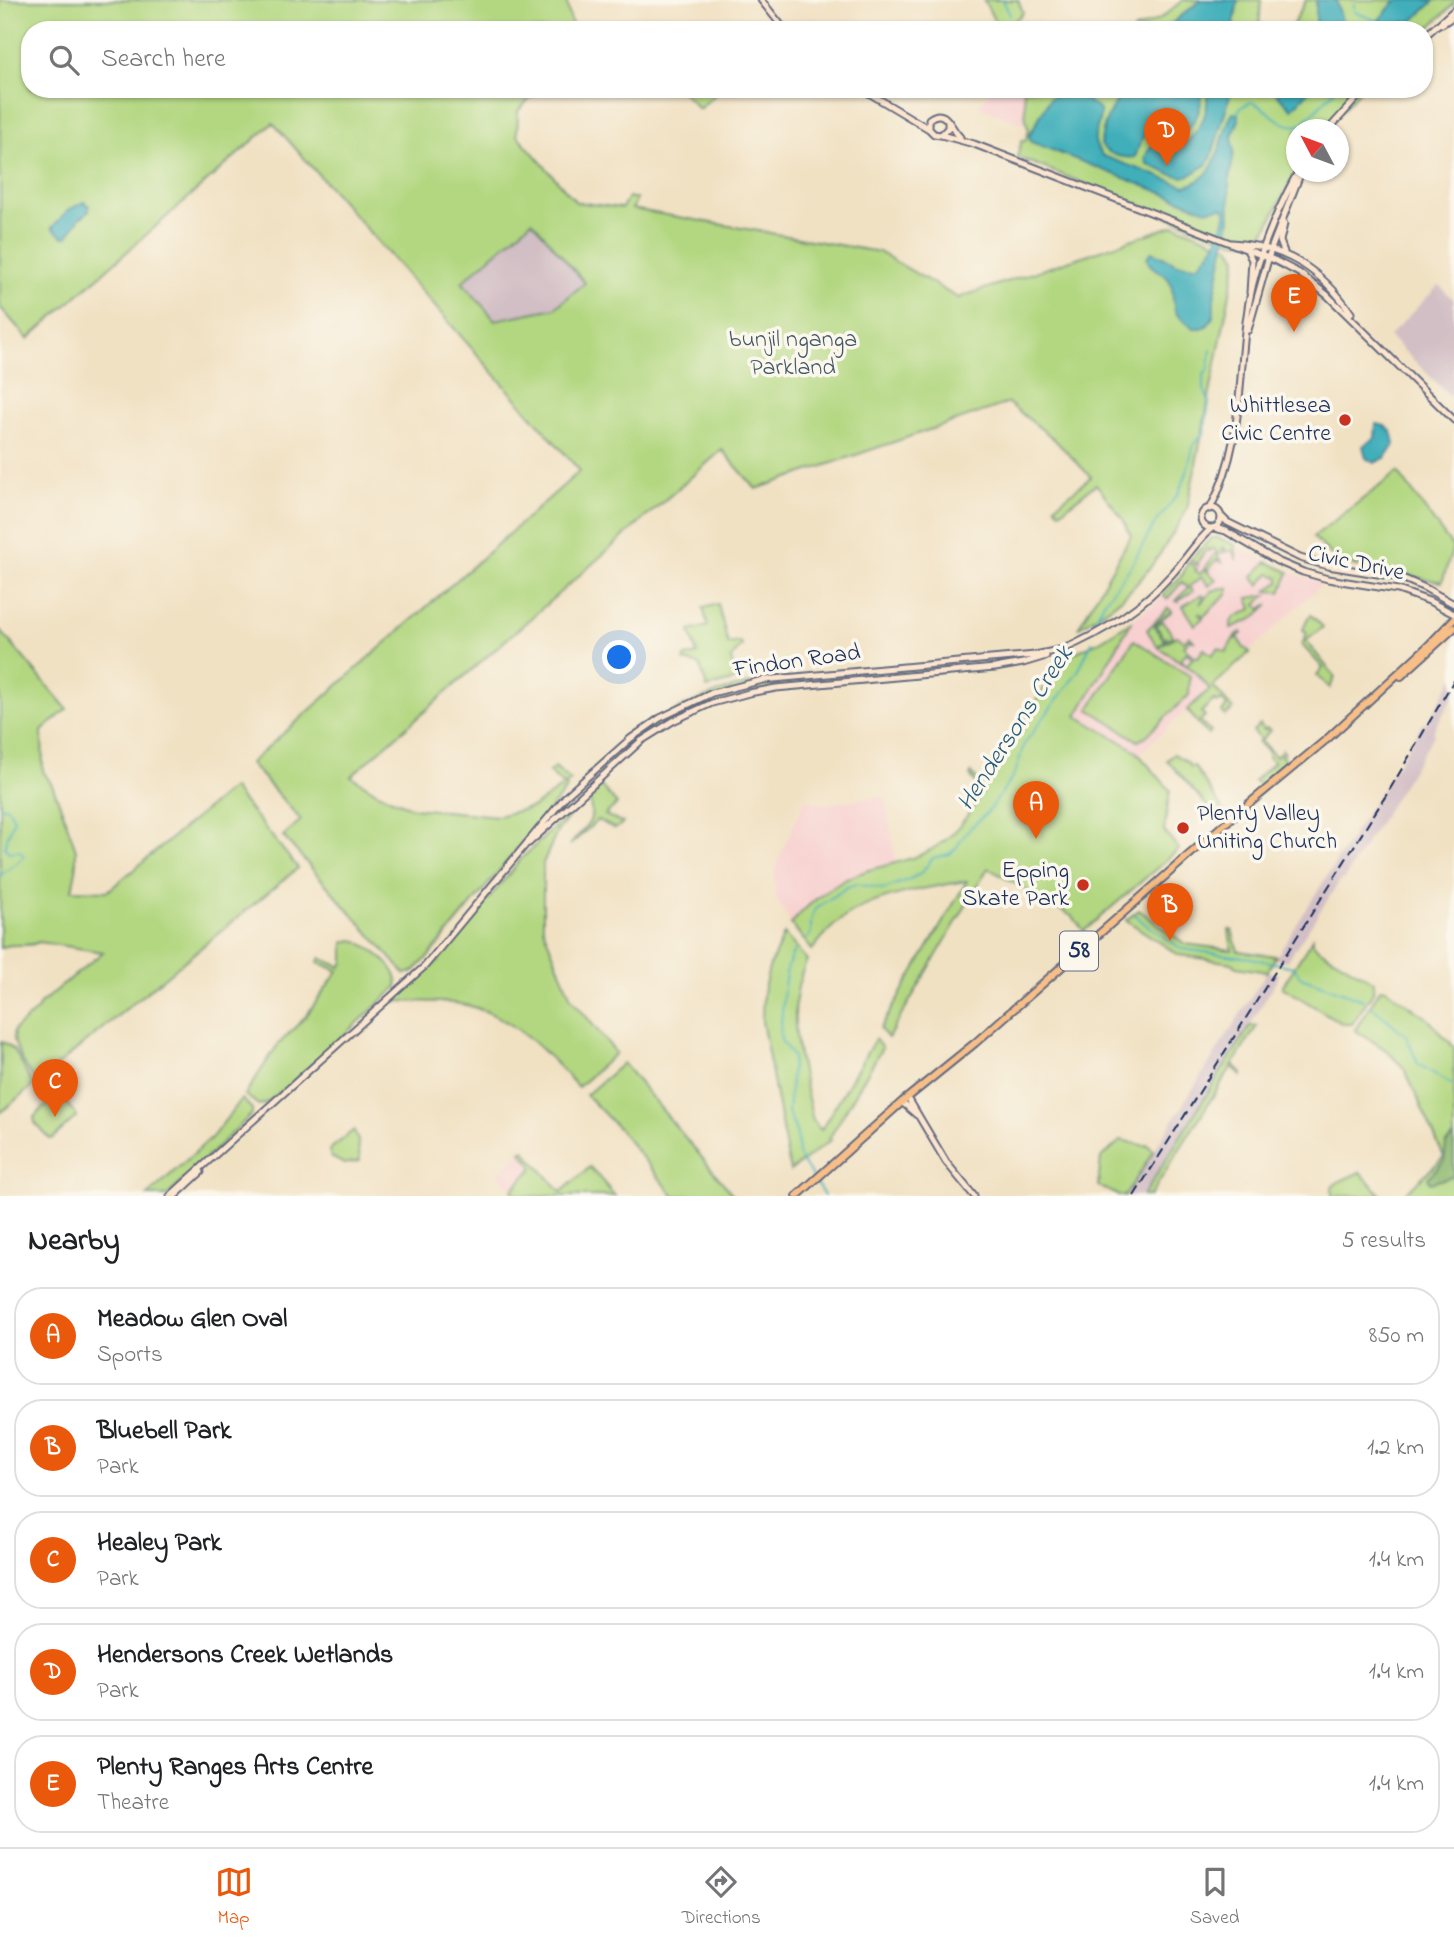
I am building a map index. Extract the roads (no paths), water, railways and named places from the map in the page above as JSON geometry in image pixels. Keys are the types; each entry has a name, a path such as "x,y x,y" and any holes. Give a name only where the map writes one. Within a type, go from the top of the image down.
{"main road":[{"path":"763,0 780,21"},
{"path":"1433,30 1454,9"},
{"path":"1433,31 1454,16"},
{"path":"878,98 934,134 974,144 1293,269 1312,282 1361,327 1454,418"},
{"path":"1338,119 1357,98"},
{"path":"907,115 919,117 942,114 952,130 965,141"},
{"path":"929,129 928,122 932,116"},
{"path":"941,135 947,131 948,121"},
{"path":"1244,343 1280,207 1294,182"},
{"path":"1268,248 1296,182"},
{"path":"1285,253 1280,241 1287,207"},
{"path":"1229,242 1285,253 1307,266 1324,279 1340,297 1361,327"},
{"path":"1217,494 1220,522 1213,528 1206,527 1202,522 1202,514 1210,509 1217,494 1235,439 1253,265 1248,251"},
{"path":"1250,303 1266,257"},
{"path":"1210,509 1220,514"},
{"name":"Civic Drive","path":"1220,514 1227,523 1300,558 1328,566 1402,578 1454,604"},
{"name":"Findon Road","path":"1197,543 1202,522"},
{"name":"Civic Drive","path":"1213,528 1226,531 1277,561 1301,571 1328,579 1391,588 1420,597 1454,616"},
{"name":"Findon Road","path":"517,855 643,740 673,721 712,703 749,692 1023,663 1104,629 1139,606 1213,528"},
{"name":"58","path":"797,1196 1090,946 1327,738 1427,646 1454,616"},
{"name":"58","path":"1359,709 1432,650 1454,628"},
{"name":"Findon Road","path":"170,1196 425,966 574,787 637,733 681,706 723,690 763,680 1059,650"},
{"path":"1020,655 1025,659 1023,663"},
{"path":"954,662 956,671"},
{"path":"810,676 811,685"},
{"path":"637,733 643,740"},
{"path":"574,787 581,794"},
{"path":"906,1101 922,1120 946,1162 974,1196"},
{"name":"Findon Road","path":"175,1196 219,1151"}],"water":[{"path":"1201,0 1238,0 1234,21 1175,21"},
{"path":"1316,0 1336,0 1342,21 1316,21"},
{"path":"1396,0 1435,0 1413,21 1378,21"},
{"path":"1050,98 1083,98 1100,110 1095,138 1103,156 1185,186 1196,182 1210,169 1229,120 1233,113 1238,114 1239,120 1232,136 1234,152 1229,182 1230,220 1214,298 1214,315 1208,325 1193,328 1177,315 1169,280 1150,265 1147,257 1152,252 1178,264 1197,266 1216,241 1226,210 1222,207 1206,210 1031,142 1029,136"},
{"path":"1119,98 1201,98 1193,123 1177,139 1181,146 1193,135 1202,121 1207,98 1229,98 1211,158 1205,166 1183,177 1147,164 1145,158 1169,120 1170,114 1165,108 1159,112 1141,141 1135,157 1116,156 1101,145 1105,122"},
{"path":"1281,98 1302,98 1292,109"},
{"path":"84,202 89,206 89,211 79,219 68,236 63,237 52,228 68,210"},
{"path":"1376,424 1390,430 1395,444 1385,458 1374,463 1366,458 1363,446 1375,438"}],"waterway":[{"name":"Hendersons Creek","path":"1003,0 1010,15"},
{"path":"1354,4 1354,12 1378,21"},
{"path":"1237,113 1241,107 1251,102 1286,124 1301,125 1327,98"},
{"name":"Hendersons Creek","path":"1094,629 1094,621 1106,599 1130,568 1154,525 1178,494 1194,444 1204,434 1209,402 1204,389 1204,375 1209,368 1211,349"},
{"name":"Hendersons Creek","path":"807,939 811,933 814,911 847,887 856,884 884,889 920,874 933,858 950,854 956,848 968,830 989,811 1005,788 1016,771 1024,744 1077,673 1092,642"},
{"path":"0,806 8,808 14,819 4,847 9,852 20,851 24,856 0,876"},
{"path":"1136,915 1182,949 1251,958 1293,967 1301,977 1363,1000"},
{"name":"Hendersons Creek","path":"795,950 785,978 780,1032 781,1040 793,1057 788,1112 797,1134 798,1155 813,1178"},
{"path":"1371,1006 1406,1035 1418,1064 1451,1084"},
{"name":"Hendersons Creek","path":"816,1182 824,1196"}],"railway":[{"path":"1134,1196 1390,789 1454,680"}],"place":[{"name":"Hendersons Creek Wetlands","path":"1167,166"},
{"name":"Plenty Ranges Arts Centre","path":"1294,332"},
{"name":"Whittlesea Civic Centre","path":"1345,420"},
{"name":"Plenty Valley Uniting Church","path":"1183,828"},
{"name":"Meadow Glen Oval","path":"1036,839"},
{"name":"Epping Skate Park","path":"1083,885"},
{"name":"Bluebell Park","path":"1170,941"},
{"name":"Healey Park","path":"55,1117"}],"park label":[{"name":"bunjil nganga Parkland","path":"793,354"}]}
